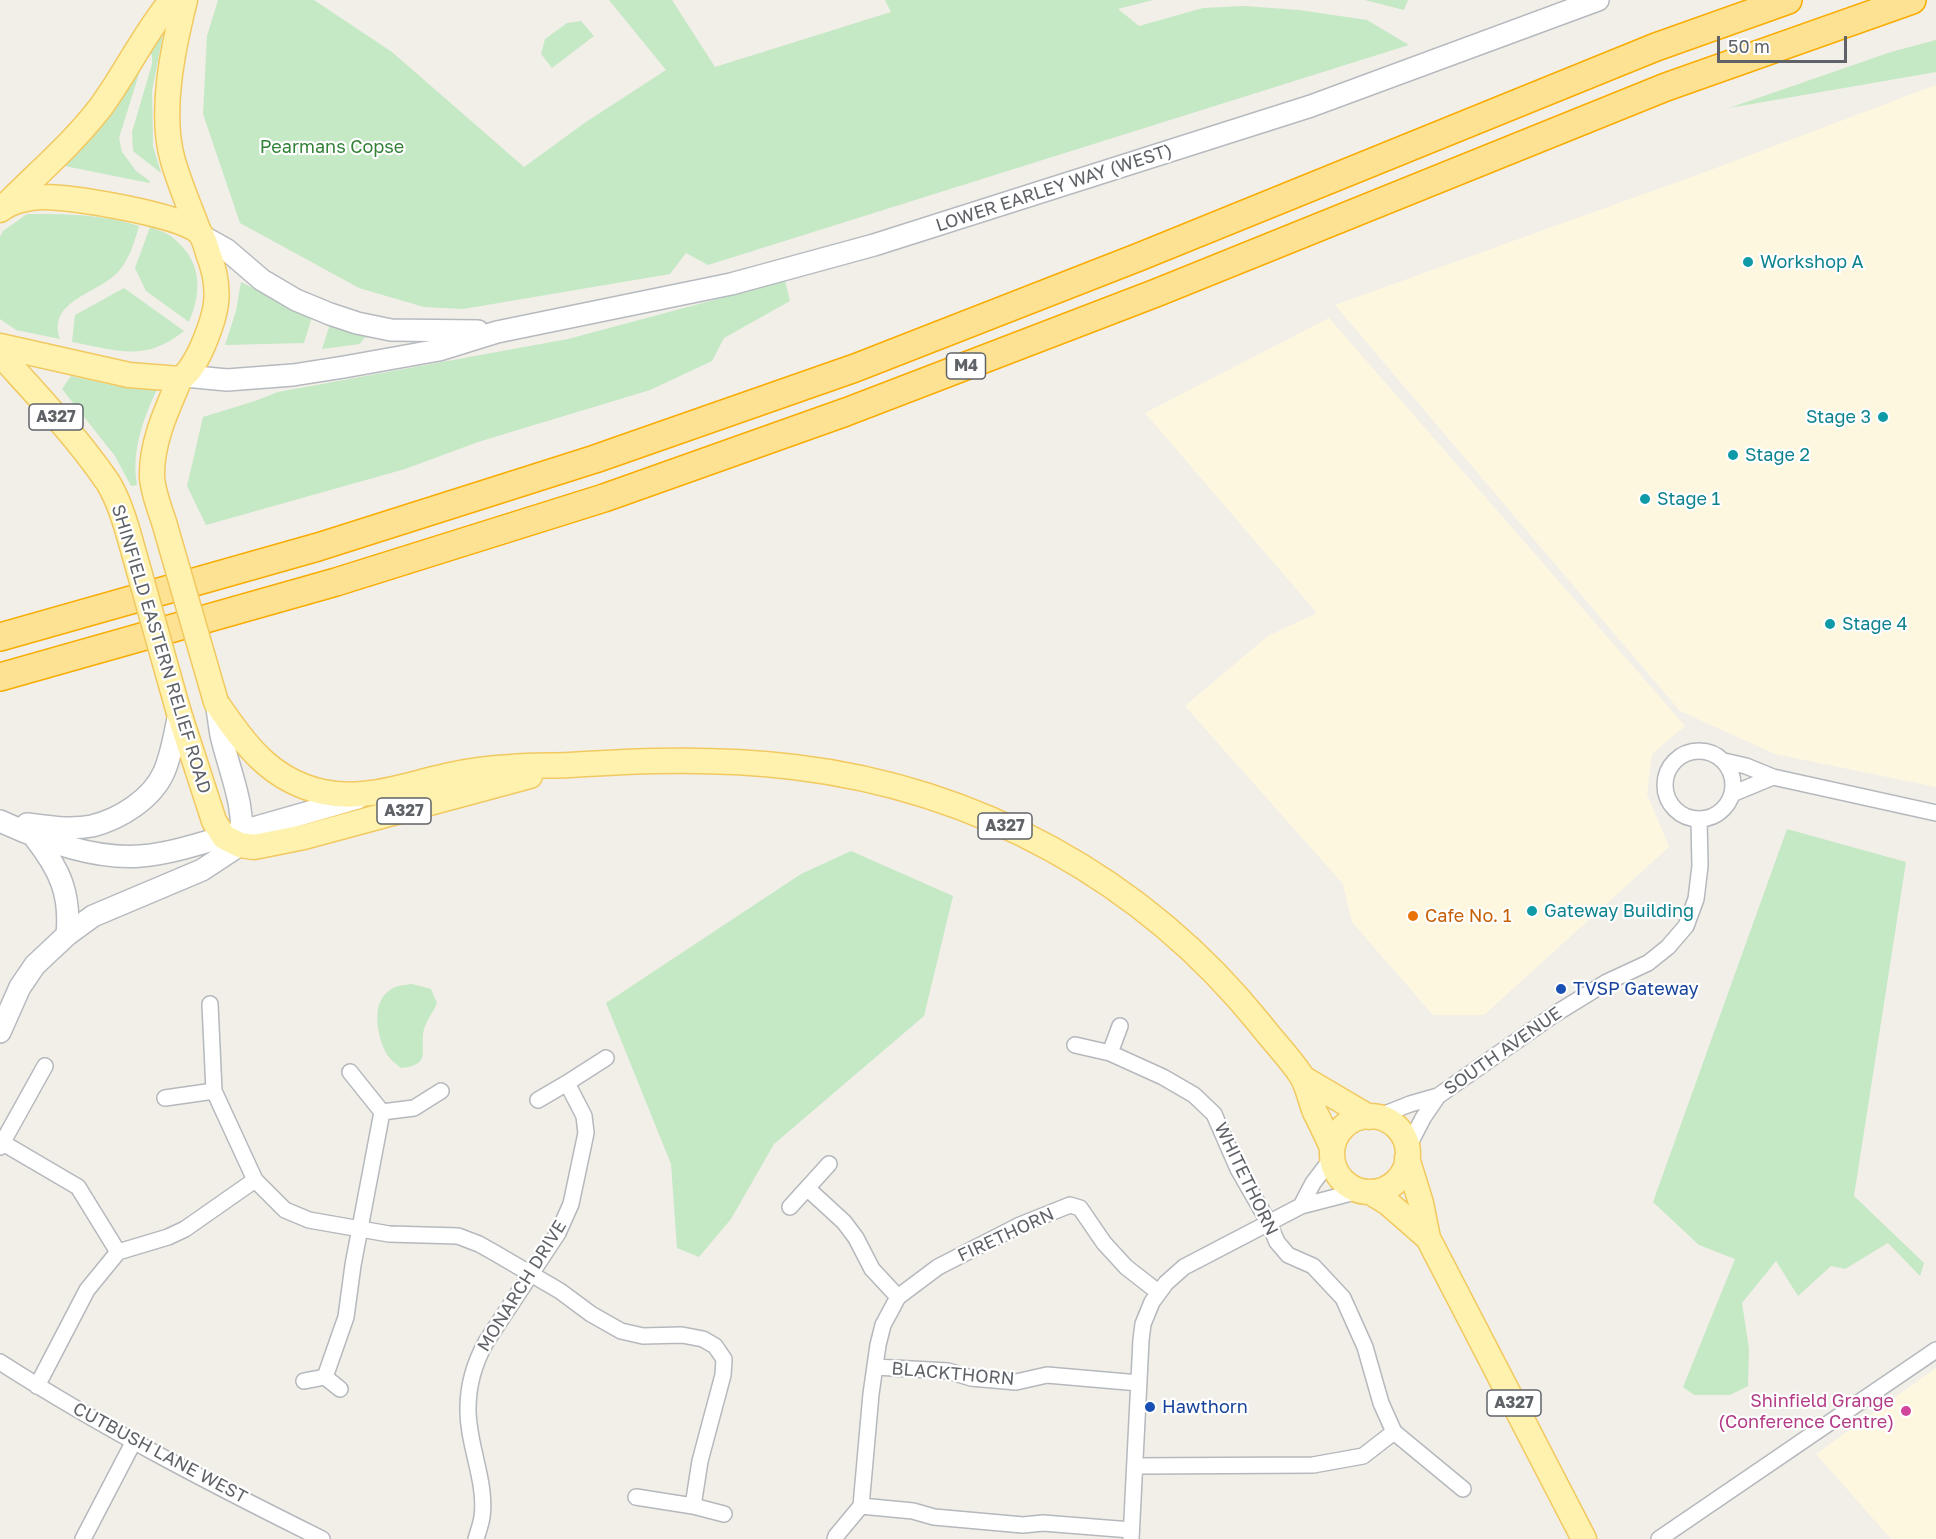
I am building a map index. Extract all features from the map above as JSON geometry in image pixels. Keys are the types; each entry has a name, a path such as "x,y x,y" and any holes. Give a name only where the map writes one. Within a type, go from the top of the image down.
{"highway":[{"name":"M4","path":"0,637 318,547 595,459 844,371 1139,257 1656,47 1788,0"},
{"name":"M4","path":"0,676 369,571 604,498 824,420 1156,293 1666,87 1912,0"}],"main road":[{"path":"2,208 80,133 102,105 153,25 172,0"},
{"name":"SHINFIELD EASTERN RELIEF ROAD","path":"184,0 173,61 168,122 173,161 213,267 218,289 217,308 210,332 197,358 182,377 160,428 152,477 155,495 216,702 254,754 279,774 304,787 328,793 368,795"},
{"name":"LOWER EARLEY WAY (WEST)","path":"182,377 228,380 293,375 439,350 497,332 731,284 874,246 1311,106 1598,0"},
{"path":"2,208 23,199 43,197 80,200 179,222 200,234"},
{"name":"LOWER EARLEY WAY (WEST)","path":"200,234 227,250 271,285 296,300 357,323 391,330 497,332"},
{"path":"0,346 129,375 182,377"},
{"name":"SHINFIELD EASTERN RELIEF ROAD","path":"0,354 48,407 108,483 128,532 179,713 214,821 236,838 266,846 454,798 567,765"},
{"path":"0,1032 20,987 35,965 67,935 93,916 202,870 236,838 242,815 221,734 216,702"},
{"path":"0,821 51,828 91,826 117,817 139,803 163,773 172,749 179,713"},
{"name":"SHINFIELD EASTERN RELIEF ROAD","path":"236,838 368,795 451,774 510,767 678,759 795,767 857,778 929,796 988,817 1076,862 1148,912 1201,959 1228,987 1303,1078 1332,1153"},
{"path":"0,821 35,838 106,854 140,856 236,838"},
{"path":"35,838 62,879 69,913 67,935"},
{"name":"SHINFIELD EASTERN RELIEF ROAD","path":"1303,1078 1373,1117"},
{"path":"1373,1117 1388,1121 1397,1128 1404,1138 1407,1154 1405,1167 1395,1183 1379,1191 1364,1191 1349,1186 1340,1178 1335,1169 1332,1153 1336,1138 1350,1122 1373,1117"},
{"name":"A327","path":"1407,1154 1428,1238 1584,1539"},
{"name":"A327","path":"1364,1191 1388,1203 1428,1238"}],"street":[{"path":"1724,761 1733,778 1732,794 1730,802 1720,812 1699,820 1682,815 1669,803 1665,784 1668,769 1681,756 1692,751 1703,751 1714,754 1724,761 1746,766 1773,777 1936,813"},
{"path":"1732,794 1773,777"},
{"name":"SOUTH AVENUE","path":"1373,1117 1438,1096 1555,1014 1607,982 1648,963 1668,947 1686,926 1696,899 1700,867 1699,820"},
{"path":"210,1004 214,1090 255,1180 285,1210 309,1220 389,1234 458,1236 479,1244 532,1274 621,1331 643,1336 682,1335 703,1339 715,1346 724,1359 723,1375 700,1461 693,1506"},
{"path":"1110,1053 1120,1026"},
{"name":"WHITETHORN","path":"1075,1045 1110,1053 1163,1077 1194,1095 1214,1114 1238,1170 1269,1222 1277,1242 1288,1255 1313,1266 1343,1298 1365,1347 1382,1403 1394,1431 1463,1489"},
{"path":"538,1100 606,1058"},
{"path":"45,1066 1,1145 78,1187 118,1252"},
{"path":"325,1377 346,1317 352,1265 382,1112 350,1072"},
{"name":"MONARCH DRIVE","path":"476,1539 482,1517 483,1499 468,1409 470,1387 477,1358 558,1233 571,1204 586,1133 584,1116 567,1083"},
{"path":"165,1098 214,1090"},
{"path":"382,1112 414,1108 441,1091"},
{"name":"SOUTH AVENUE","path":"1407,1154 1438,1096"},
{"path":"1301,1206 1332,1153"},
{"path":"790,1207 829,1164"},
{"path":"37,1386 87,1290 118,1252 168,1237 185,1229 255,1180"},
{"path":"808,1189 844,1222 856,1238 872,1269 898,1297"},
{"path":"835,1539 861,1506 913,1511 934,1517 1023,1525 1043,1523 1131,1535 1143,1324 1147,1311 1158,1292 1184,1267 1301,1206 1364,1191"},
{"name":"FIRETHORN","path":"861,1506 874,1367 883,1325 898,1297 938,1267 1020,1225 1070,1205 1080,1208 1104,1243 1126,1267 1158,1292"},
{"path":"1659,1539 1936,1350"},
{"name":"CUTBUSH LANE WEST","path":"0,1362 37,1386 134,1441 322,1539"},
{"name":"BLACKTHORN","path":"874,1367 948,1371 971,1378 1016,1382 1047,1375 1139,1383"},
{"path":"304,1381 325,1377 340,1389"},
{"path":"1136,1466 1302,1465 1334,1462 1363,1455 1394,1431"},
{"path":"83,1539 134,1441"},
{"path":"636,1497 693,1506 724,1514"}],"shaded area":[{"path":"1936,85 1936,787 1775,754 1680,711 1335,305 1708,171"},
{"path":"1329,318 1685,726 1652,754 1647,794 1669,847 1484,1015 1433,1015 1352,922 1343,884 1185,706 1268,636 1317,613 1145,413"},
{"name":"Shinfield Grange (Conference Centre)","path":"1936,1368 1936,1539 1891,1539 1816,1454"}],"green space":[{"name":"Pearmans Copse","path":"218,0 314,0 392,52 524,167 586,122 666,70 609,0 672,0 715,67 891,12 885,0 1153,0 1118,9 1139,26 1203,8 1243,6 1299,10 1367,20 1409,45 708,265 686,253 670,274 463,309 424,307 359,288 240,223 203,114 207,36"},
{"path":"1365,0 1408,0 1404,10"},
{"path":"167,14 152,91 153,146 161,173 133,151 132,132 152,64 152,56 148,48"},
{"path":"581,21 594,36 552,68 541,54 545,39 567,23"},
{"path":"1936,40 1936,72 1729,108 1891,52"},
{"path":"138,64 142,64 119,138 122,152 136,171 150,181 149,183 65,166 93,137"},
{"path":"27,214 97,217 139,226 129,256 118,272 67,306 58,326 60,339 16,330 0,319 0,237 3,231"},
{"path":"150,227 172,237 182,246 194,265 197,287 189,322 146,291 135,268"},
{"path":"785,281 790,301 724,338 712,361 650,390 478,442 405,469 206,525 187,486 203,417 278,392 568,339"},
{"path":"241,282 312,317 304,343 225,345 236,311"},
{"path":"124,288 184,331 170,341 143,351 130,352 72,342 75,315"},
{"path":"330,324 406,337 387,340 379,335 364,338 360,344 322,349"},
{"path":"71,376 121,387 159,385 148,409 137,446 137,485 131,486 115,456 62,389"},
{"path":"1787,829 1906,862 1854,1196 1924,1263 1920,1276 1888,1243 1845,1269 1831,1266 1798,1296 1776,1261 1742,1303 1749,1349 1748,1386 1730,1395 1694,1395 1683,1387 1735,1259 1699,1245 1653,1202"},
{"path":"851,851 953,896 924,1016 774,1144 731,1219 699,1257 677,1248 671,1164 606,1003 801,874"},
{"path":"412,984 431,989 437,1003 424,1029 421,1060 417,1064 401,1068 388,1056 382,1044 377,1019 378,1010 384,995 390,990"}],"place":[{"name":"Workshop A","path":"1748,262"},
{"name":"Stage 3","path":"1883,417"},
{"name":"Stage 2","path":"1733,455"},
{"name":"Stage 1","path":"1645,499"},
{"name":"Stage 4","path":"1830,624"},
{"name":"Gateway Building","path":"1532,911"},
{"name":"Cafe No. 1","path":"1413,916"},
{"name":"TVSP Gateway","path":"1561,989"},
{"name":"Hawthorn","path":"1150,1407"},
{"name":"Shinfield Grange (Conference Centre)","path":"1906,1411"}]}
